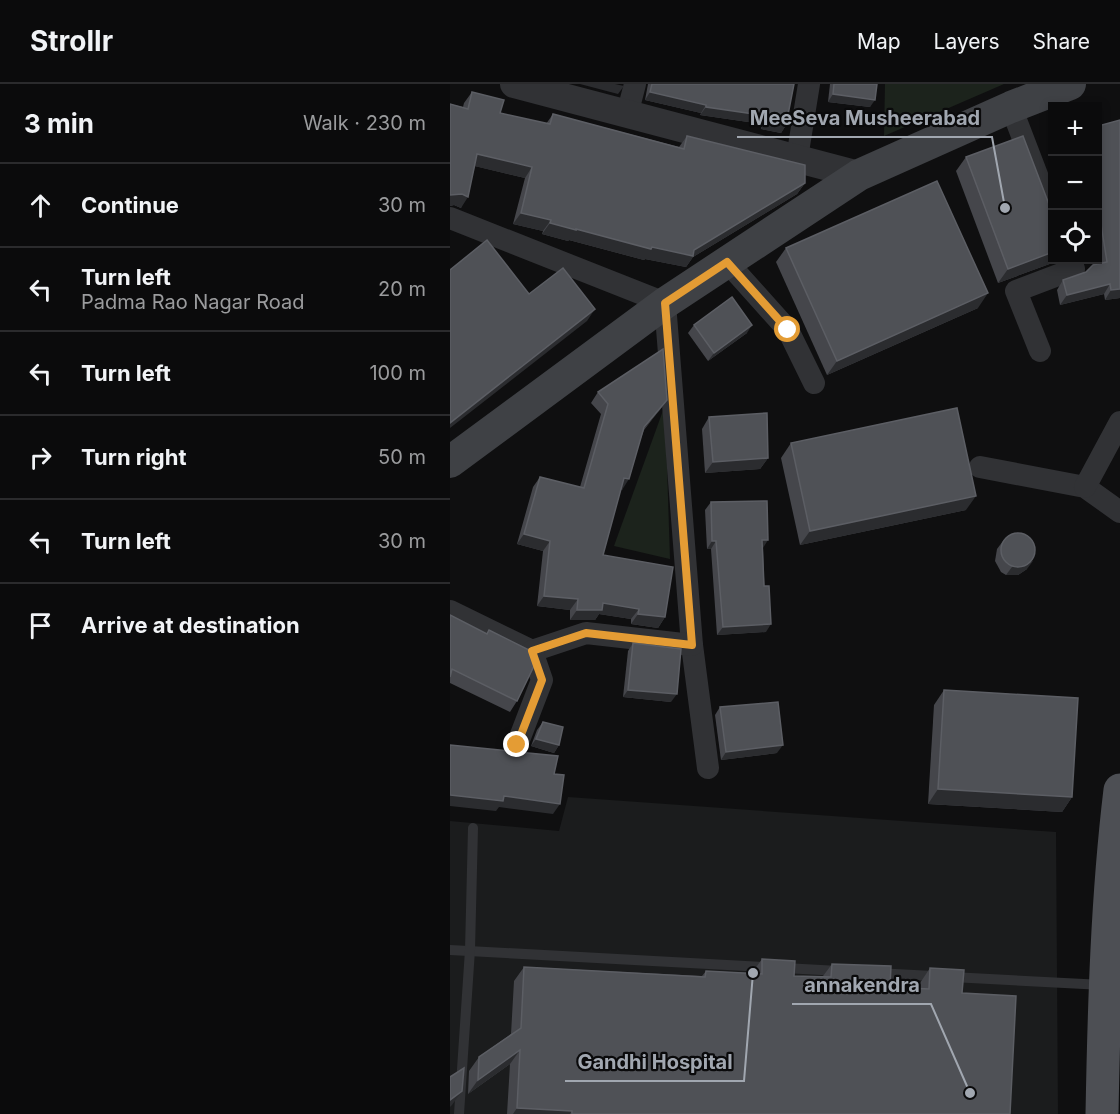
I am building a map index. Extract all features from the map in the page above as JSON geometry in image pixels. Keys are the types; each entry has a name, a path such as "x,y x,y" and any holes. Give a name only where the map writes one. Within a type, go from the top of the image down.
{"main road":[{"path":"450,462 665,303 859,175 1011,107 1070,84"},
{"path":"1102,1114 1104,985 1112,853 1120,790"}],"street":[{"path":"514,84 859,175"},
{"path":"627,115 635,84"},
{"path":"797,158 809,84"},
{"path":"1011,107 1051,210"},
{"path":"450,218 665,303 692,645 708,768"},
{"path":"727,262 788,330 814,383"},
{"path":"1040,351 1016,291 1074,269 1072,264"},
{"path":"1084,487 1120,422"},
{"path":"980,467 1084,487 1120,512"},
{"path":"450,611 532,651 586,633 692,645"},
{"path":"517,745 542,680 532,651"}],"lane":[{"path":"459,1114 470,950 473,828"},
{"path":"450,950 1104,985"}],"shaded area":[{"path":"885,84 1004,84 884,136"},
{"path":"665,405 670,559 614,546"},
{"path":"568,797 1056,832 1058,1114 450,1114 450,821 559,831"}],"building":[{"path":"652,84 794,84 786,125 766,121 767,116 706,107 706,105 650,92"},
{"path":"834,84 877,84 875,100 833,94"},
{"path":"472,92 504,100 500,113 550,124 553,114 684,149 687,136 805,165 805,183 694,250 693,256 652,247 651,249 550,223 551,220 521,213 532,167 477,154 468,197 462,194 450,195 450,104 468,109"},
{"path":"1120,120 1120,289 1111,290 1110,284 1067,295 1063,280 1086,272 1093,265 1107,262 1102,230 1102,125"},
{"path":"1023,136 1048,202 1048,254 1008,269 966,157"},
{"path":"937,181 988,293 837,361 786,248"},
{"path":"487,240 529,294 563,268 595,309 450,423 450,270"},
{"path":"732,297 752,325 714,353 694,325"},
{"path":"663,349 667,400 644,427 629,479 624,478 603,555 673,567 665,617 638,614 639,609 603,603 602,610 577,610 578,599 544,596 550,541 524,534 540,477 584,488 608,404 598,392"},
{"path":"957,408 976,496 810,531 791,443"},
{"path":"767,413 768,458 713,462 709,417"},
{"path":"767,501 768,540 762,540 764,586 769,586 771,624 723,627 716,541 712,541 711,502"},
{"path":"1018,533 1030,538 1035,550 1030,562 1018,567 1006,562 1001,550 1006,538"},
{"path":"450,615 487,634 489,630 529,650 534,666 517,701 452,669 450,677"},
{"path":"633,643 681,649 677,694 628,690"},
{"path":"944,690 1078,698 1072,797 938,789"},
{"path":"778,702 783,745 726,752 720,707"},
{"path":"543,722 563,727 559,745 536,739"},
{"path":"450,745 558,756 554,774 564,775 560,804 504,796 503,801 450,795"},
{"path":"762,959 795,961 794,976 831,977 832,964 891,966 890,987 929,989 930,968 964,970 962,993 1016,996 1010,1114 572,1114 572,1111 517,1108 520,1050 478,1080 479,1057 521,1028 524,967 705,977 706,971 762,974"},
{"path":"464,1068 462,1091 450,1100 450,1077"}],"place":[{"name":"MeeSeva Musheerabad","path":"1005,208"},
{"name":"Gandhi Hospital","path":"753,973"},
{"name":"annakendra","path":"970,1093"}],"route":[{"path":"517,745 542,680 532,651 586,633 692,645 665,303 727,262 788,330"}]}
